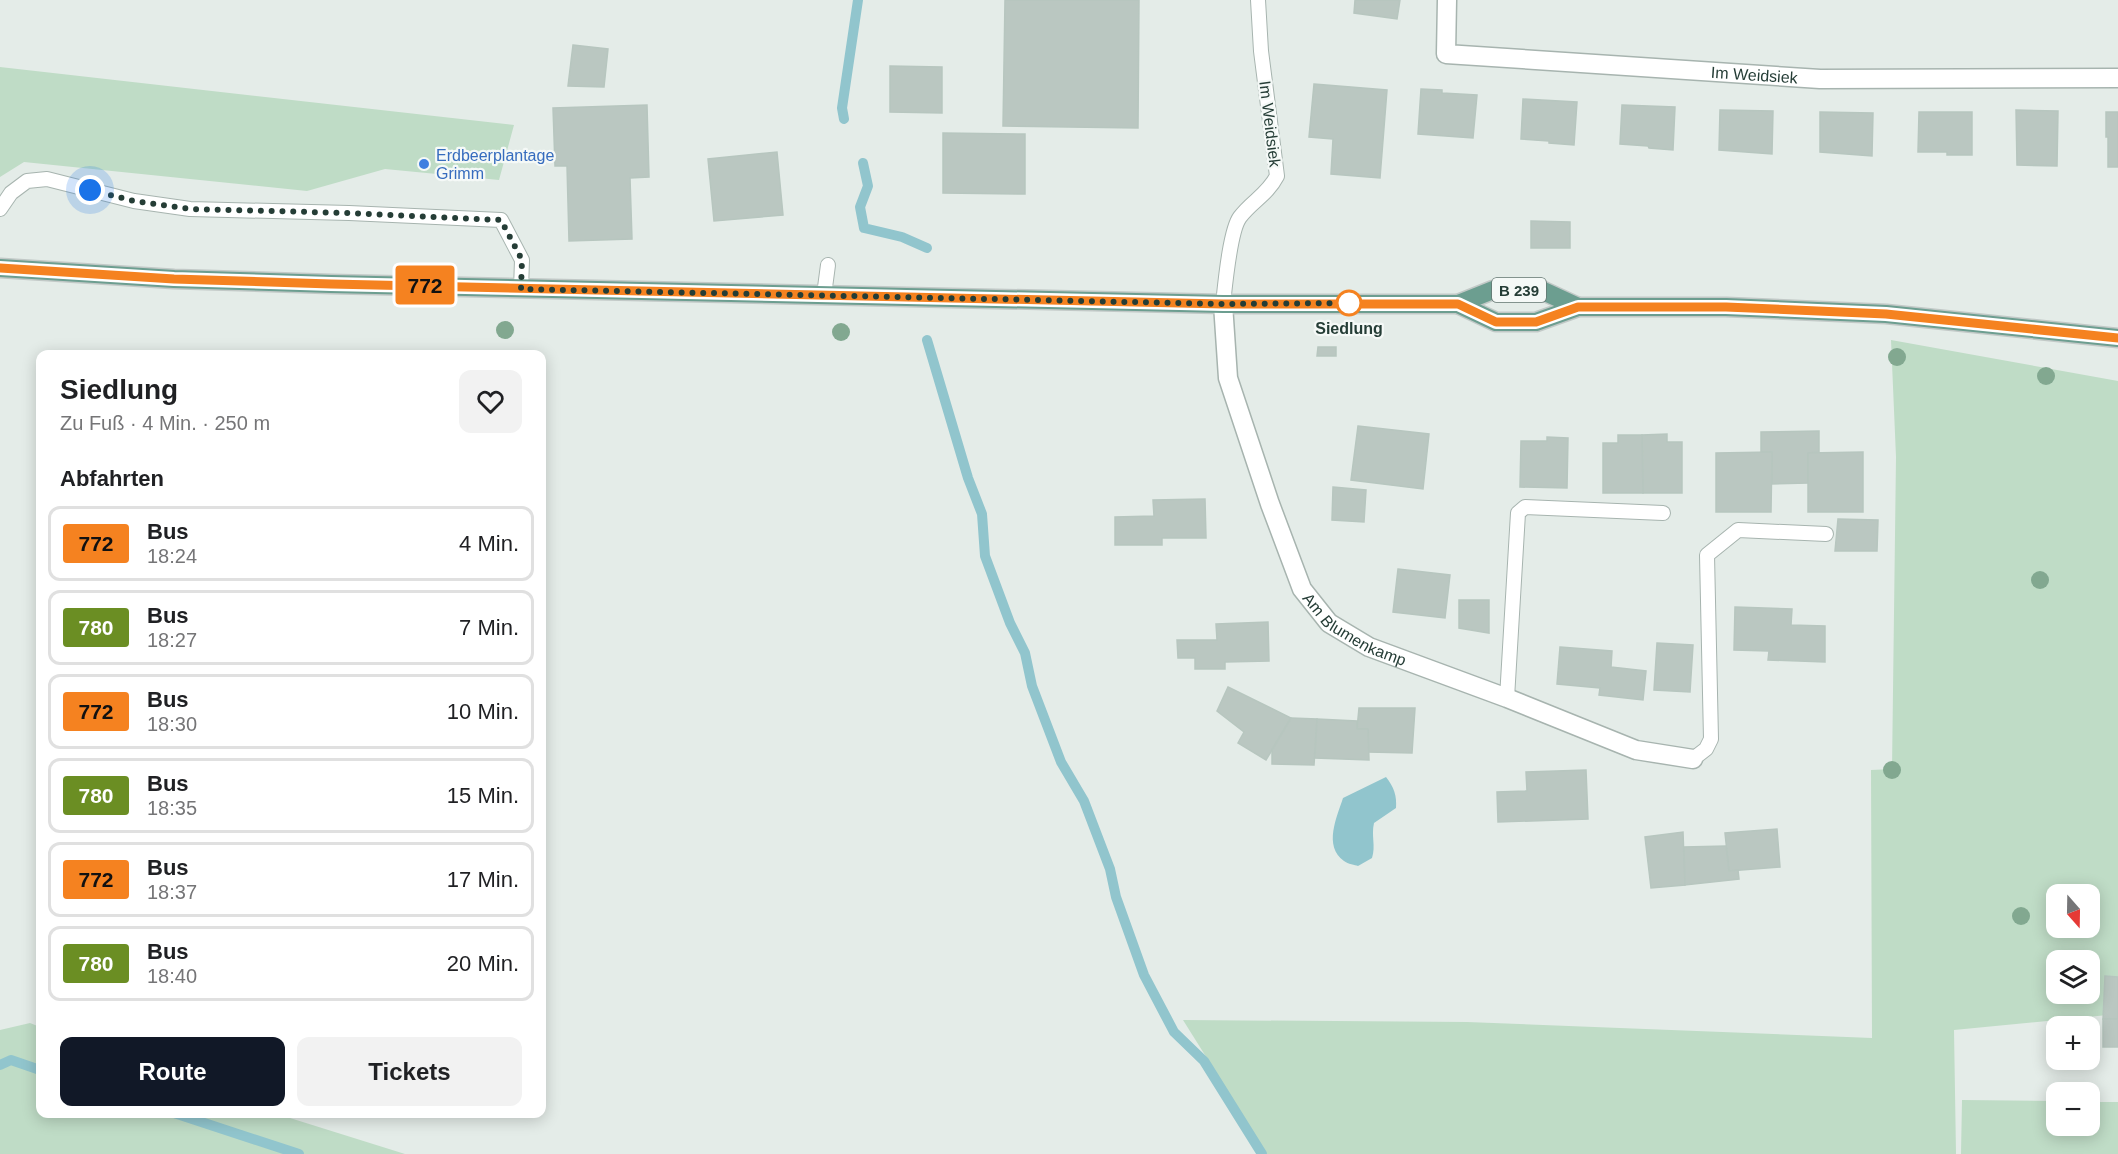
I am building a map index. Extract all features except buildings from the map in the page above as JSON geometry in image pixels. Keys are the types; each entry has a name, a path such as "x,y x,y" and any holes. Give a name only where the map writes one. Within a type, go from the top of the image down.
{"main road":[{"name":"B 239","path":"0,268 174,279 331,284 1223,304 1458,304 1493,290 1539,289 1578,307"},
{"name":"B 239","path":"1458,304 1496,322 1536,322 1578,307 1726,307 1886,314 2118,338"}],"street":[{"name":"Im Weidsiek","path":"1447,0 1446,54 1820,79 2118,78"},
{"name":"Am Blumenkamp","path":"1223,304 1228,378 1270,504 1302,589 1329,624 1369,646 1636,750 1693,759"}],"lane":[{"name":"Im Weidsiek","path":"1223,304 1226,272 1238,219 1270,189 1277,176 1261,51 1258,0"},
{"path":"0,209 11,194 27,181 47,179 134,201 190,209 501,220 522,260 521,289"},
{"path":"824,295 828,265"},
{"path":"1507,698 1518,513 1525,507 1663,513"},
{"path":"1693,759 1706,749 1711,739 1707,555 1738,530 1826,534"}],"green space":[{"path":"0,67 514,125 499,180 385,169 307,191 24,162 0,177"},
{"path":"1891,340 2118,381 2118,1014 2046,1016 2046,1021 1954,1030 1956,1154 1267,1154 1183,1020 1467,1022 1872,1038 1871,770 1892,769 1896,457"},
{"path":"30,1023 36,1025 36,1118 290,1118 405,1154 0,1154 0,1030"},
{"path":"1962,1100 2046,1101 2046,1136 2100,1136 2100,1102 2118,1102 2118,1154 1961,1154"}],"water":[{"path":"1386,777 1394,792 1396,808 1374,823 1372,858 1358,866 1347,863 1338,855 1333,839 1335,822 1343,798"}],"waterway":[{"path":"844,119 842,108 858,0"},
{"path":"863,163 868,186 860,207 864,228 902,237 927,248"},
{"path":"927,340 968,478 982,514 985,556 1010,623 1025,653 1032,686 1061,762 1084,801 1110,869 1116,897 1144,975 1174,1032 1204,1061 1262,1154"},
{"path":"0,1065 11,1060 36,1069"},
{"path":"189,1118 299,1154"}],"bus line":[{"name":"772","path":"0,268 174,279 521,289 1223,304 1458,304 1496,322 1536,322 1578,307 1726,307 1886,314 2118,338"}],"place":[{"name":"Erdbeerplantage Grimm","path":"424,164"},
{"name":"Siedlung","path":"1349,303"}],"route":[{"path":"90,190 134,201 190,209 501,220 522,260 521,289 1223,304 1349,303"}]}
